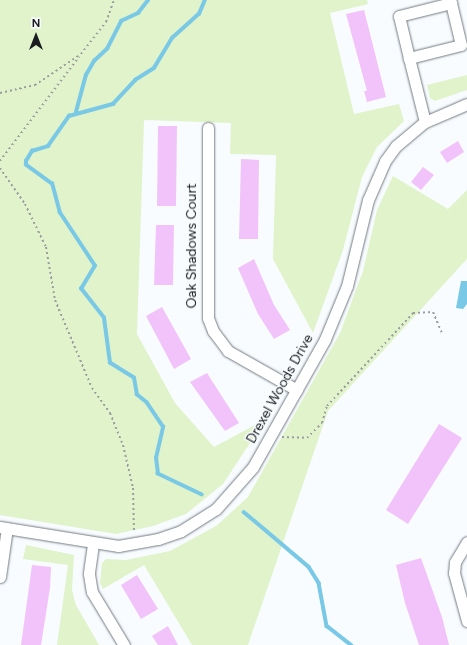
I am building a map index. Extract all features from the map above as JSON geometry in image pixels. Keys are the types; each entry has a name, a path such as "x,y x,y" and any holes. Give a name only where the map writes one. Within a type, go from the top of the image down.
{"street":[{"path":"409,58 461,45 451,3 399,16 409,58 425,122"},
{"name":"Drexel Woods Drive","path":"4,527 93,544 135,544 181,531 216,509 241,484 272,434 297,390 338,311 376,177 396,146 425,122 467,104"},
{"name":"Oak Shadows Court","path":"208,128 208,318 213,331 228,351 297,390"},
{"path":"0,577 4,527"},
{"path":"467,542 455,562 454,573 467,620"},
{"path":"93,544 89,574 92,592 124,645"}],"path":[{"path":"0,161 80,54 106,22 114,0"},
{"path":"0,93 35,85 80,54"},
{"path":"0,168 25,204 46,247 55,300 92,388 110,413 123,445 133,488 135,544"},
{"path":"272,434 307,438 322,423 327,406 413,313 433,312 442,333"}],"green space":[{"path":"0,0 367,0 368,4 330,13 354,114 399,104 404,121 377,147 362,177 343,250 313,333 273,259 276,155 230,154 231,123 144,120 137,334 175,403 214,447 266,419 223,484 186,514 153,526 116,534 0,515"},
{"path":"467,75 467,90 435,101 430,98 427,85"},
{"path":"393,176 448,209 467,190 467,259 328,411 248,645 192,645 144,565 103,589 100,583 102,563 106,559 126,560 170,551 216,526 248,497 340,333 363,271 377,210"},
{"path":"26,545 74,555 72,590 76,605 99,645 57,645 68,565 23,559"}],"water":[{"path":"461,281 467,281 467,304 463,309 456,308"}],"building":[{"path":"364,10 386,97 367,102 364,91 367,91 346,14"},
{"path":"158,126 177,126 176,206 157,206"},
{"path":"458,141 464,152 447,163 440,152"},
{"path":"241,159 259,160 258,239 239,239"},
{"path":"423,167 434,175 421,190 411,182"},
{"path":"156,225 174,225 173,285 154,285"},
{"path":"254,259 274,305 290,330 274,339 258,314 238,268"},
{"path":"162,307 191,359 174,369 146,316"},
{"path":"207,373 239,423 225,431 190,382"},
{"path":"439,424 462,438 408,524 386,510"},
{"path":"421,558 442,617 449,645 419,645 405,603 396,565"},
{"path":"32,565 51,567 50,588 41,645 21,645"},
{"path":"137,575 158,609 141,619 121,585"},
{"path":"168,626 178,645 158,645 152,636"}],"waterway":[{"path":"76,112 86,75 94,61 107,49 121,21 138,13 148,0"},
{"path":"202,495 158,474 156,458 163,427 147,403 137,395 134,378 110,363 104,318 81,289 95,266 60,213 52,184 26,165 26,161 32,151 48,146 69,116 113,104 135,80 154,68 172,38 199,14 205,0"},
{"path":"244,512 309,567 319,583 327,626 351,645"}]}
